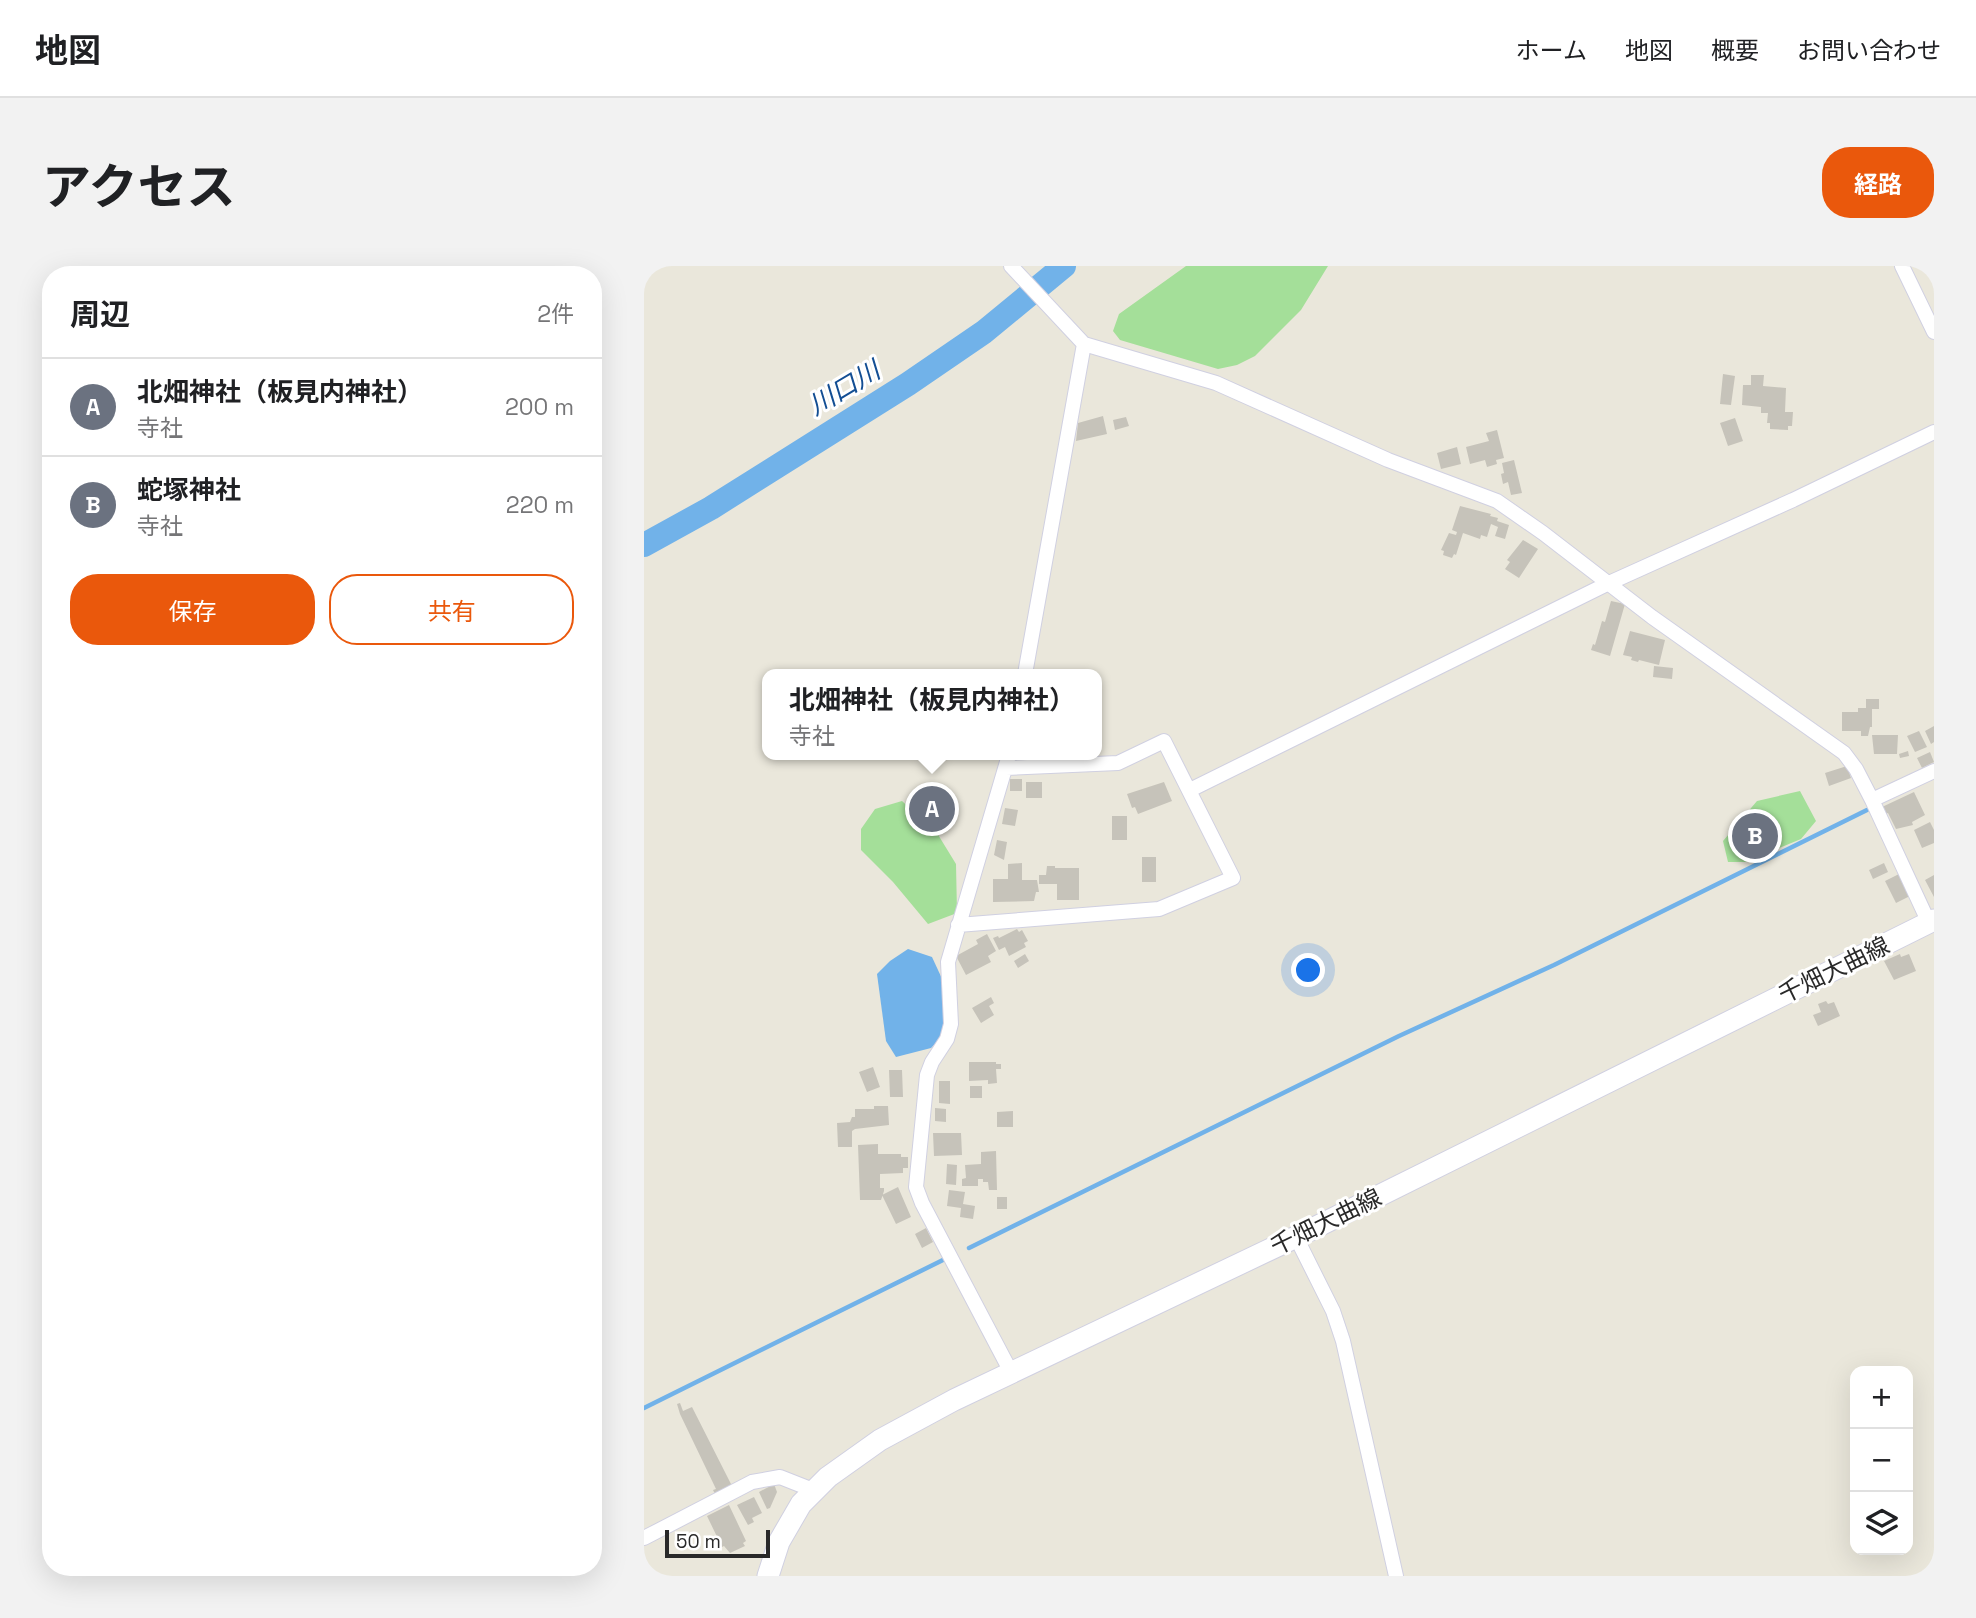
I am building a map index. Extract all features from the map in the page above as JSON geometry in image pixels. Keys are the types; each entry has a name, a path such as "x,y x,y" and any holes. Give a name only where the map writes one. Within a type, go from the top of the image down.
{"main road":[{"name":"千畑大曲線","path":"768,1576 779,1542 791,1518 813,1490 844,1464 880,1440 954,1400 1296,1237 1932,922"}],"street":[{"path":"1011,266 1079,338 1216,383 1388,460 1497,501 1652,617 1844,753 1856,769 1932,922"},
{"path":"1902,266 1934,332"},
{"path":"1026,669 1079,338"},
{"path":"1190,790 1609,583 1934,432"},
{"path":"958,925 1159,909 1233,878 1164,741 1118,763 1007,762 958,925 948,962 951,1024 947,1039 932,1062 928,1075 916,1187 1012,1374"},
{"path":"1872,800 1934,771"},
{"path":"1296,1237 1333,1311 1343,1341 1396,1576"},
{"path":"644,1538 752,1482 779,1477 813,1490"}],"green space":[{"path":"1186,266 1328,266 1301,310 1255,356 1237,365 1218,369 1120,340 1113,331 1119,314"},
{"path":"1800,791 1816,821 1801,839 1745,862 1728,862 1723,841 1757,801"},
{"path":"902,801 937,833 956,864 957,913 928,924 893,882 861,850 861,829 875,809"}],"water":[{"path":"908,949 932,957 944,983 944,1035 931,1048 896,1057 886,1041 877,974"}],"building":[{"path":"1723,374 1735,376 1731,405 1720,404"},
{"path":"1751,375 1764,375 1763,386 1786,388 1785,412 1793,412 1792,426 1788,426 1788,430 1770,429 1770,423 1767,423 1768,413 1761,413 1761,407 1742,405 1743,385 1751,385"},
{"path":"1103,416 1107,434 1076,441 1078,423"},
{"path":"1126,417 1129,426 1115,430 1113,420"},
{"path":"1735,418 1743,441 1728,446 1720,423"},
{"path":"1497,430 1504,458 1487,467 1485,460 1470,464 1466,447 1489,441 1486,433"},
{"path":"1457,447 1461,464 1441,469 1437,453"},
{"path":"1514,460 1522,493 1511,495 1508,482 1503,484 1501,474 1504,473 1502,463"},
{"path":"1460,506 1491,514 1490,516 1498,518 1497,521 1509,525 1505,539 1495,536 1498,527 1491,524 1487,537 1481,535 1480,539 1463,533 1456,555 1452,558 1443,555 1444,551 1441,550 1449,533 1456,535 1457,532 1452,530"},
{"path":"1523,540 1538,549 1519,578 1505,569 1510,562 1507,560"},
{"path":"1611,601 1625,604 1610,656 1591,650 1602,621 1605,622"},
{"path":"1630,631 1665,640 1659,665 1639,660 1638,662 1623,655"},
{"path":"1654,666 1673,668 1672,679 1653,677"},
{"path":"1866,699 1879,699 1879,709 1872,709 1872,727 1868,736 1861,736 1861,731 1842,731 1842,712 1858,712 1858,708 1866,708"},
{"path":"1934,726 1934,742 1931,744 1925,731"},
{"path":"1919,731 1927,747 1915,752 1907,736"},
{"path":"1872,735 1898,735 1897,754 1874,754"},
{"path":"1908,751 1909,756 1900,758 1899,754"},
{"path":"1930,752 1934,762 1922,768 1917,758"},
{"path":"1847,766 1851,778 1829,786 1825,773"},
{"path":"1010,779 1022,779 1022,791 1010,791"},
{"path":"1026,782 1042,782 1042,798 1026,798"},
{"path":"1164,782 1172,801 1138,814 1135,807 1132,808 1127,794"},
{"path":"933,787 936,808 943,808 945,825 941,826 941,829 922,831 921,828 917,829 915,811 921,811 922,788"},
{"path":"1914,792 1925,815 1912,822 1913,825 1896,829 1882,807"},
{"path":"1005,808 1018,810 1015,826 1002,824"},
{"path":"1112,816 1127,816 1127,840 1112,840"},
{"path":"1930,822 1934,830 1934,843 1922,848 1914,830"},
{"path":"1761,825 1763,843 1749,845 1747,827"},
{"path":"997,840 1007,842 1004,860 994,855"},
{"path":"1142,857 1156,857 1156,882 1142,882"},
{"path":"1022,863 1022,880 1037,880 1039,892 1036,892 1034,901 993,902 993,879 1008,879 1008,864"},
{"path":"1884,863 1888,872 1873,879 1869,870"},
{"path":"1047,866 1079,868 1079,900 1057,900 1057,884 1039,884 1039,875 1046,875"},
{"path":"1899,874 1910,896 1896,903 1885,881"},
{"path":"1934,875 1934,897 1925,880"},
{"path":"1017,929 1019,932 1022,930 1028,941 1024,943 1026,947 1009,956 1005,947 999,950 993,938 999,938"},
{"path":"987,934 996,951 988,956 991,962 966,975 956,956 978,944 976,940"},
{"path":"1025,954 1029,961 1018,968 1014,961"},
{"path":"1900,954 1901,957 1909,954 1916,971 1894,980 1884,961"},
{"path":"991,997 994,1003 989,1006 994,1015 981,1023 972,1008"},
{"path":"1826,1001 1828,1004 1834,1002 1840,1016 1818,1026 1813,1015 1821,1012 1818,1004"},
{"path":"969,1062 1001,1064 1001,1069 996,1069 997,1083 988,1084 988,1080 969,1081"},
{"path":"873,1067 880,1087 867,1092 859,1072"},
{"path":"889,1070 902,1070 903,1097 890,1097"},
{"path":"939,1081 950,1081 950,1104 939,1103"},
{"path":"970,1086 982,1086 982,1098 970,1098"},
{"path":"874,1106 888,1106 889,1125 855,1129 852,1131 852,1147 838,1147 837,1123 850,1122 852,1117 855,1117 855,1109 874,1109"},
{"path":"935,1108 946,1109 946,1122 935,1121"},
{"path":"1013,1111 1013,1127 997,1127 997,1112"},
{"path":"933,1133 961,1133 962,1155 934,1156"},
{"path":"878,1144 878,1154 901,1154 901,1157 908,1157 908,1168 903,1168 903,1173 880,1174 880,1188 884,1188 881,1200 860,1200 858,1145"},
{"path":"996,1151 997,1190 989,1190 988,1182 983,1182 983,1179 978,1179 978,1186 962,1186 962,1179 966,1178 965,1165 981,1164 981,1152"},
{"path":"947,1164 957,1165 956,1185 946,1184"},
{"path":"898,1187 911,1217 896,1224 882,1195"},
{"path":"949,1190 965,1192 963,1204 975,1206 973,1219 960,1217 961,1208 947,1206"},
{"path":"997,1197 1007,1197 1007,1209 997,1209"},
{"path":"926,1228 933,1242 922,1248 915,1234"},
{"path":"680,1403 683,1411 692,1407 732,1486 715,1494 713,1490 716,1489 680,1414 677,1404"},
{"path":"774,1484 777,1492 767,1509 759,1492"},
{"path":"754,1497 762,1513 752,1518 754,1522 748,1525 737,1505"},
{"path":"729,1505 746,1541 743,1543 745,1546 730,1553 722,1547 707,1516"}],"waterway":[{"name":"川口川","path":"644,545 711,508 908,384 984,332 1064,266"},
{"path":"969,1248 1867,810"},
{"path":"644,1408 947,1258"}],"place":[{"name":"北畑神社（板見内神社）","path":"932,809"},
{"name":"蛇塚神社","path":"1755,836"}]}
